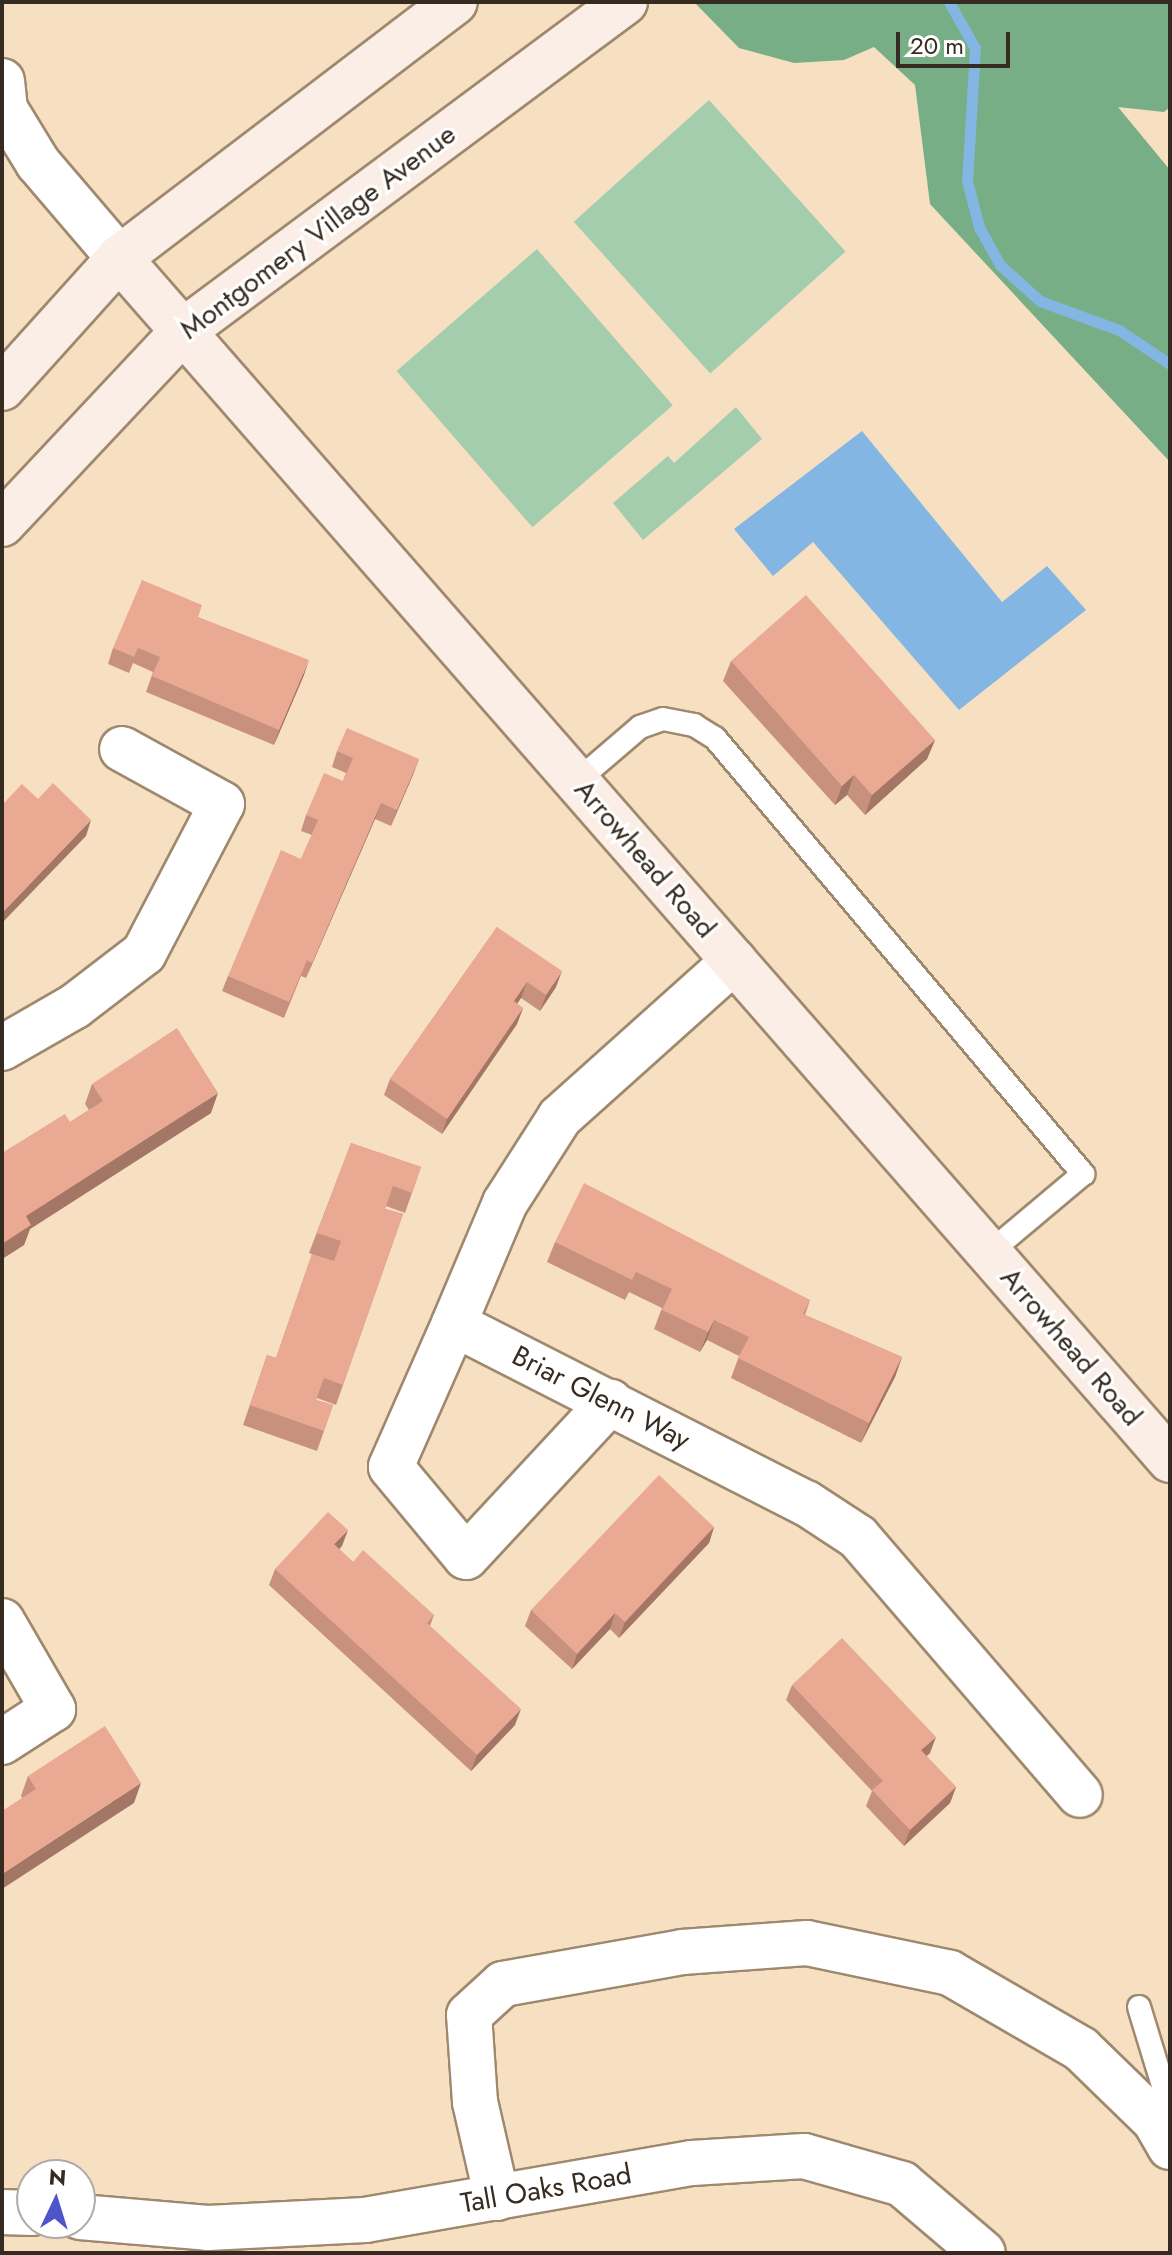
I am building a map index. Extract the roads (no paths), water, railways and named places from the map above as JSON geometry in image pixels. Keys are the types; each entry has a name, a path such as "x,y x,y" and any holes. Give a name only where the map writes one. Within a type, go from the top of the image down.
{"street":[{"path":"2,388 119,258 455,2"},
{"name":"Montgomery Village Avenue","path":"2,524 183,331 625,2"},
{"path":"2,81 5,109 38,163 119,258"},
{"name":"Arrowhead Road","path":"119,258 1170,1460"},
{"path":"2,1048 75,1006 144,953 222,804 122,749"},
{"path":"610,1402 466,1557 391,1467 505,1203 560,1117 734,961"},
{"name":"Briar Glenn Way","path":"454,1324 806,1503 858,1537 1080,1795"},
{"path":"2,1621 53,1709 2,1742"},
{"path":"497,2198 475,2102 469,2015 503,1984 682,1952 807,1943 950,1973 1081,2049 1155,2121 1170,2147"},
{"name":"Tall Oaks Road","path":"96,2218 208,2228 365,2220 692,2163 804,2156 902,2184 983,2253"}],"lane":[{"path":"577,781 640,727 663,719 694,725 715,738 1083,1174 989,1253"},
{"path":"1139,2007 1168,2102 1170,2129"}],"water":[{"path":"862,431 1002,602 1047,566 1086,610 959,710 813,542 773,576 734,529"}],"waterway":[{"path":"949,2 975,48 967,181 979,227 1000,265 1040,301 1119,330 1170,364"}]}
